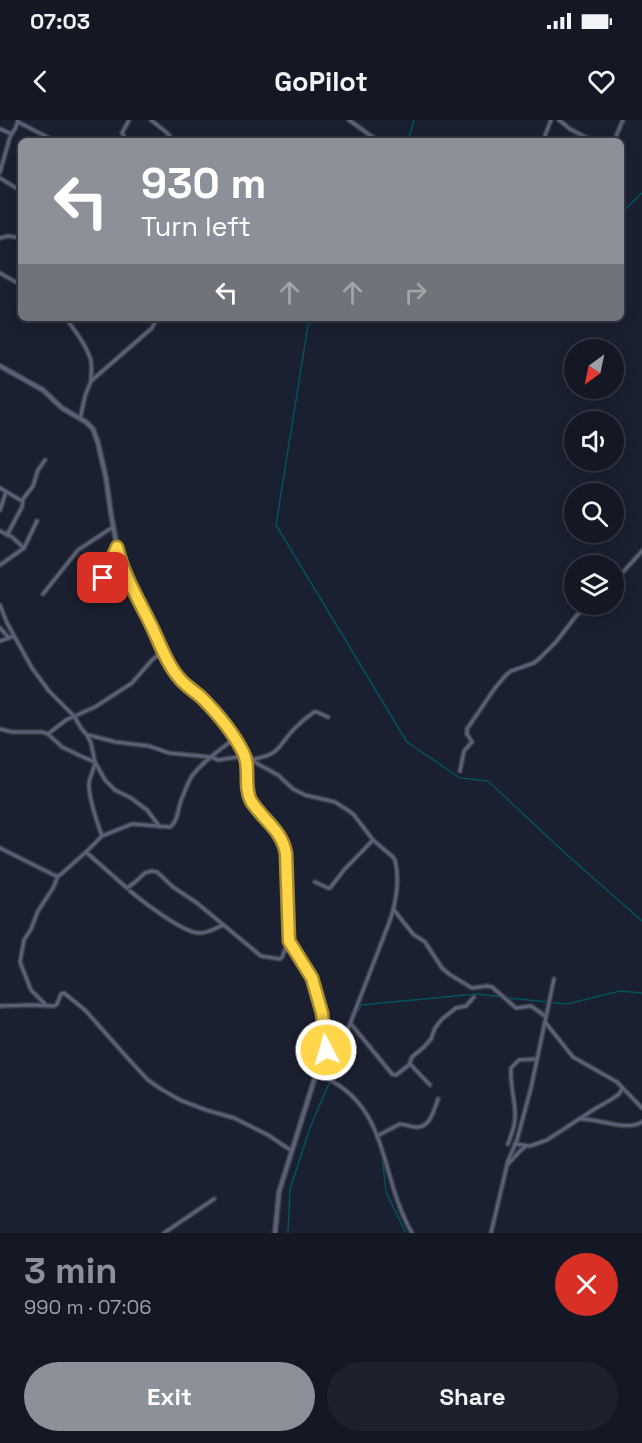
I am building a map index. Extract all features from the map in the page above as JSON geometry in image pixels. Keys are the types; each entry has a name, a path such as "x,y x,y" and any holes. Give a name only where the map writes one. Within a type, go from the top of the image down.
{"street":[{"path":"125,138 122,133 129,120"},
{"path":"151,120 171,138"},
{"path":"349,120 374,138"},
{"path":"544,138 551,120"},
{"path":"559,120 587,138"},
{"path":"615,138 623,120"},
{"path":"0,172 18,121 49,138"},
{"path":"0,129 12,134"},
{"path":"0,178 18,189"},
{"path":"0,238 18,238"},
{"path":"0,273 18,283"},
{"path":"68,321 90,359 91,367 91,381 80,419"},
{"path":"91,381 152,328 156,321"},
{"path":"0,366 43,390 62,408 90,426 95,433 106,478 117,547 132,590 162,651 179,678 206,703 235,738 245,755 249,795 256,808 285,844 289,941 282,957 280,959 263,957 157,872 145,873 127,888 87,852"},
{"path":"7,535 22,507 22,501 33,486 38,470 45,460"},
{"path":"0,488 22,501"},
{"path":"0,510 6,492"},
{"path":"0,565 24,548 37,521"},
{"path":"43,594 78,550 113,527"},
{"path":"0,531 24,548"},
{"path":"102,581 117,547"},
{"path":"624,571 642,551"},
{"path":"0,605 32,668 74,716 87,735 105,780 110,786 147,810 160,827"},
{"path":"460,771 464,751 472,742 467,729 495,688 511,671 534,663 540,658 577,615"},
{"path":"0,628 9,638"},
{"path":"0,641 14,636"},
{"path":"48,734 74,716 96,707 132,683 162,651"},
{"path":"253,759 272,754 294,729 314,712 328,717"},
{"path":"0,729 48,734 62,747 96,762"},
{"path":"87,735 116,742 144,745 169,753 211,757 218,760 245,755 278,775 299,793 331,801 349,811 373,840 393,857 397,888 394,910 343,1042 338,1050 333,1052 326,1050"},
{"path":"46,1006 31,990 20,962 24,940 58,876 102,836 132,824 160,827 173,825 190,780 211,757 235,738"},
{"path":"96,762 89,786 94,814 102,836"},
{"path":"315,882 330,888 373,840"},
{"path":"0,848 58,876"},
{"path":"130,891 178,926 194,932 203,933 224,925"},
{"path":"394,910 413,933 425,942 442,968 454,978 473,988 492,987 516,1008 531,1006 546,1016"},
{"path":"275,1233 279,1192 316,1074 326,1050 322,1013 312,978 289,941"},
{"path":"491,1233 537,1059 554,979"},
{"path":"0,1006 56,1006 61,994 64,993 85,1010 133,1064 161,1089 180,1100 234,1118 268,1135 292,1151"},
{"path":"351,1024 393,1075 398,1075 410,1064 412,1057 431,1039 442,1019 454,1009 466,1006 474,997"},
{"path":"545,1022 573,1058 612,1079 642,1108"},
{"path":"508,1144 515,1123 511,1068 519,1060 537,1059"},
{"path":"410,1064 430,1085"},
{"path":"316,1074 331,1079 356,1099 369,1117 400,1212 412,1233"},
{"path":"507,1166 514,1156 526,1146 546,1140 617,1096 622,1088"},
{"path":"377,1136 400,1124 417,1128 424,1125 429,1120 438,1099"},
{"path":"579,1119 630,1126 642,1122"},
{"path":"515,1144 526,1146"},
{"path":"164,1233 214,1199"}],"waterway":[{"path":"409,138 414,120"},
{"path":"624,210 642,193"},
{"path":"312,321 308,325 276,525 407,742 460,778 488,781 642,921"},
{"path":"507,998 567,1004 620,991 642,993"},
{"path":"288,1233 290,1189 311,1125 361,1005 476,994 502,997"},
{"path":"382,1155 386,1192 406,1233"}],"route":[{"path":"103,578 117,547 132,590 162,651 179,678 219,717 245,753 247,789 251,801 285,844 289,941 312,978 322,1013 326,1050"}]}
